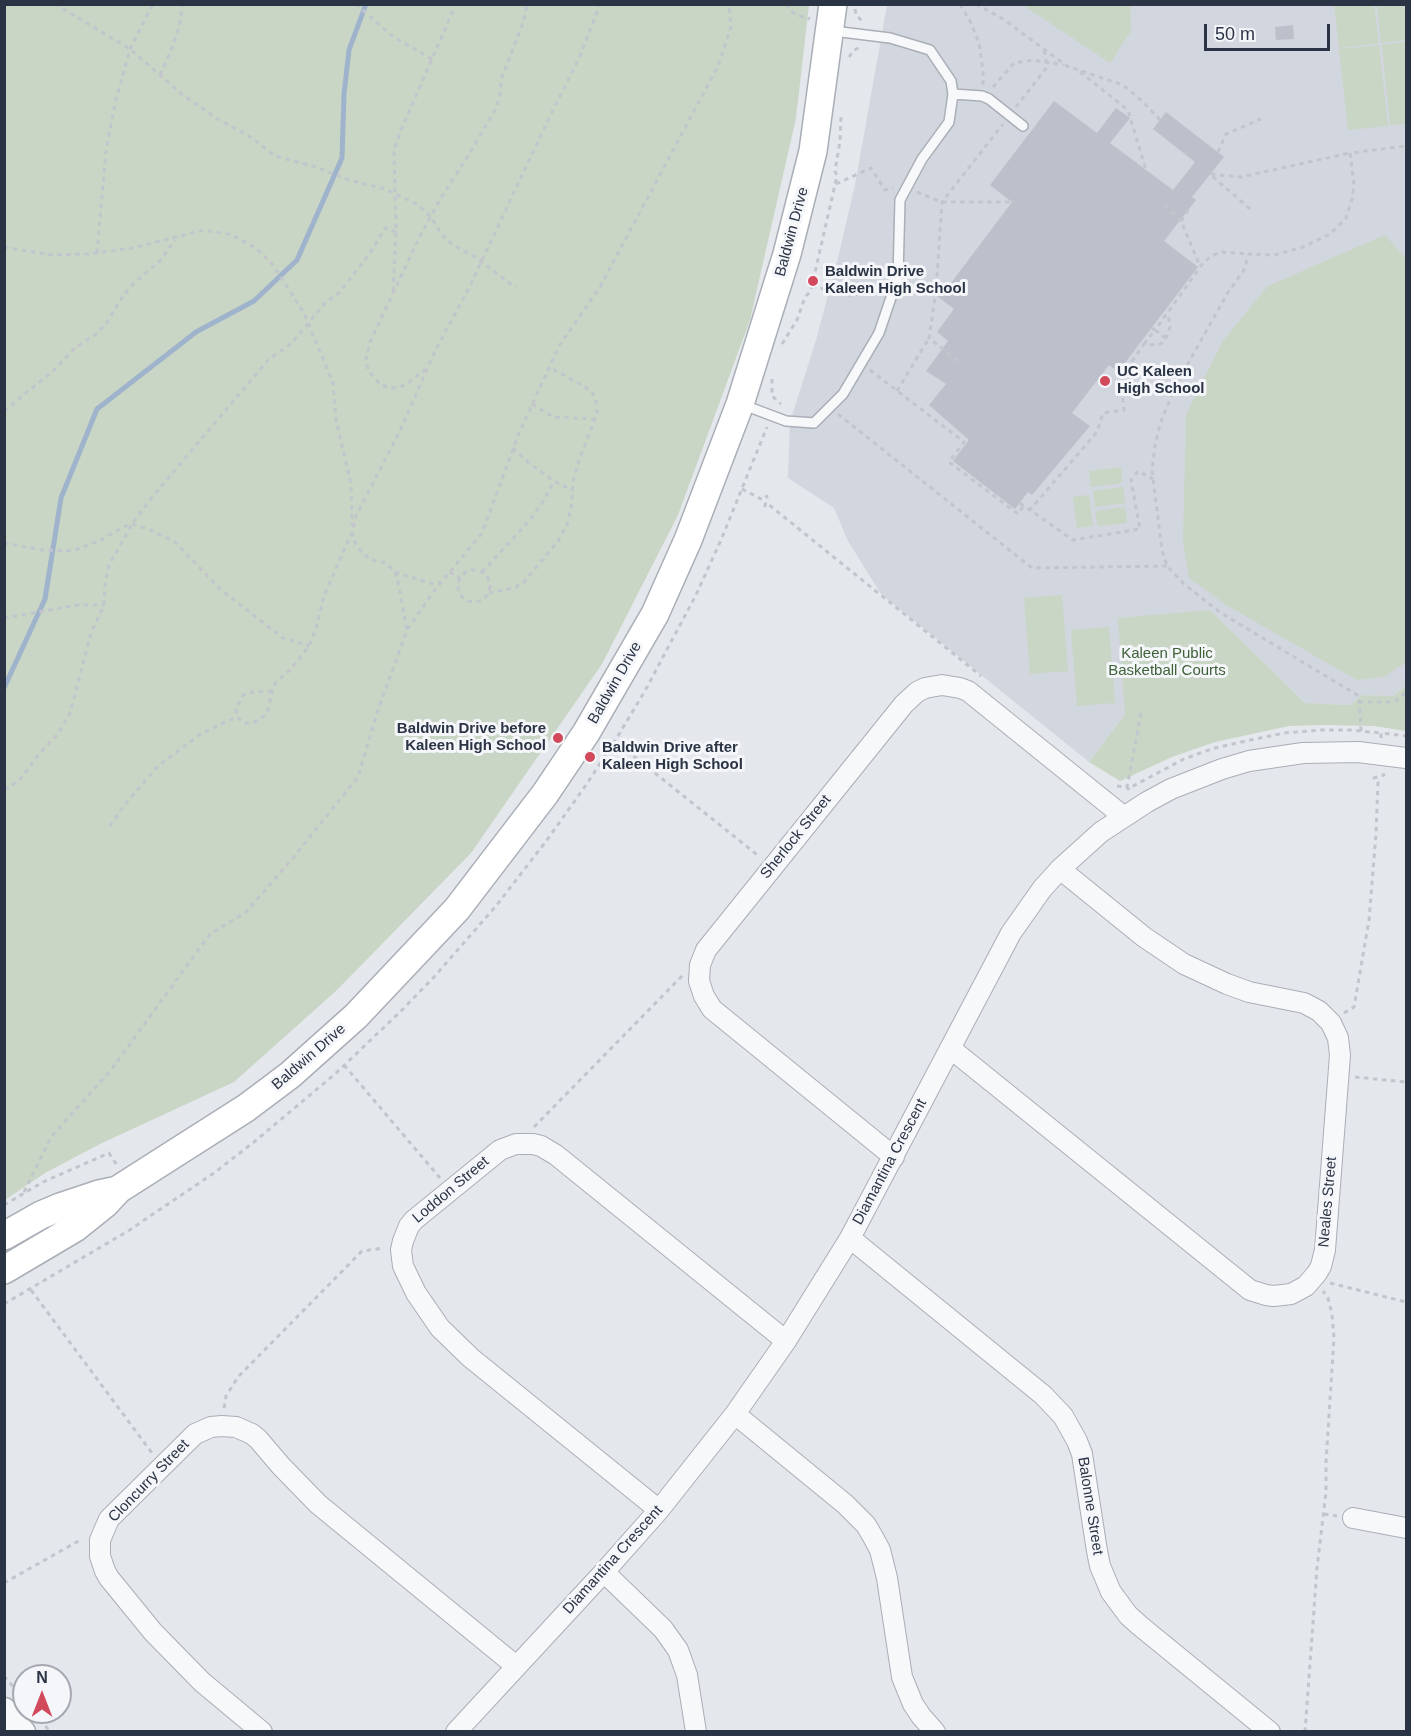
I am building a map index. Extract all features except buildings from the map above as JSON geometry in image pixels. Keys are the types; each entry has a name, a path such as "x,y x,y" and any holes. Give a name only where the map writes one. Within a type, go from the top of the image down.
{"main road":[{"name":"Baldwin Drive","path":"4,1270 75,1228 124,1186 246,1108 290,1075 356,1016 457,909 545,794 586,733 655,614 688,540 740,404 784,263 813,151 825,15"},
{"name":"Baldwin Drive","path":"4,1236 60,1207 124,1186"}],"street":[{"name":"Sherlock Street","path":"699,972 702,957 710,944 904,704 917,692 942,685 960,688 975,696 1131,811"},
{"name":"Diamantina Crescent","path":"456,1731 659,1510 735,1414 786,1341 850,1238 1011,933 1042,889 1060,869 1087,844 1131,811 1196,778 1249,761 1331,751 1407,758"},
{"path":"1060,869 1154,944 1184,964 1249,992 1304,1003 1319,1011 1331,1023"},
{"path":"699,972 701,988 707,1003 718,1014 894,1156"},
{"name":"Neales Street","path":"1314,1277 1321,1266 1325,1250 1338,1075 1338,1038 1331,1023"},
{"path":"950,1048 1250,1290 1266,1295 1283,1296 1299,1290 1314,1277"},
{"name":"Loddon Street","path":"402,1255 403,1241 409,1226 420,1214 500,1150 516,1144 524,1144"},
{"path":"524,1144 541,1146 556,1155 786,1341"},
{"name":"Balonne Street","path":"850,1238 1054,1405 1071,1428 1082,1454 1100,1566 1111,1592 1128,1616 1138,1625 1270,1731"},
{"path":"402,1255 403,1266 416,1293 440,1328 455,1343 659,1510"},
{"path":"735,1414 845,1504 866,1525 880,1550 886,1571 902,1677 913,1704 935,1731"},
{"path":"222,1426 236,1427 258,1439 318,1504 516,1666"},
{"name":"Cloncurry Street","path":"222,1426 211,1427 195,1434 110,1519 102,1536 100,1556 105,1571 130,1606 169,1649 202,1682 262,1731"},
{"path":"1353,1518 1407,1528"},
{"path":"604,1572 663,1629 678,1650 687,1675 696,1731"},
{"path":"4,1710 23,1731"}],"lane":[{"path":"740,404 786,421 814,423 843,394 879,333 898,277 900,200 922,159 949,122 953,94 951,81 930,50 890,38 872,36 825,15"},
{"path":"953,94 982,96 989,99 1023,126"}],"path":[{"path":"55,4 130,49 183,95 216,118 252,138 275,156 385,189 417,204 430,216 448,240 516,288"},
{"path":"97,253 106,151 115,104 130,49 153,4"},
{"path":"160,75 180,27 183,4"},
{"path":"356,4 392,36 433,60"},
{"path":"393,293 396,232 394,150 456,4"},
{"path":"428,368 408,383 391,388 381,385 370,373 366,358 370,342 430,216 495,110 502,77 524,20 527,4"},
{"path":"272,691 243,695 236,709 237,717 244,723 253,723 262,717 268,710 276,682 290,670 309,646 324,596 352,532 356,516 399,433 428,368 580,56 600,4"},
{"path":"24,1192 51,1137 111,1070 210,934 246,912 358,777 377,713 407,630 441,582 482,533 513,448 559,346 600,287 718,66 731,27 729,4"},
{"path":"786,4 797,15 811,19 825,15"},
{"path":"847,60 854,50 871,46 874,26 860,20 856,15 854,4"},
{"path":"960,4 979,43 983,70 982,96"},
{"path":"976,4 1003,19 1067,66"},
{"path":"897,391 929,338 936,291 942,202 1047,67 1044,48"},
{"path":"982,96 989,92 1014,63 1033,60 1046,61 1123,85 1160,120"},
{"path":"1077,69 1128,110 1146,170"},
{"path":"781,346 797,320 805,297 810,292 836,184 835,171 840,141 841,109"},
{"path":"1218,152 1226,134 1261,119"},
{"path":"1250,209 1237,195 1210,174 1241,177 1350,153 1407,146"},
{"path":"1029,511 1097,432 1103,413 1124,410 1120,378 1200,266 1213,255 1223,252 1274,255 1303,247 1330,234 1346,218 1354,185 1350,153"},
{"path":"836,184 871,168 885,190 900,187"},
{"path":"915,192 942,202 1012,202"},
{"path":"1165,205 1181,221 1200,266"},
{"path":"1181,221 1191,206"},
{"path":"4,788 9,788 22,777 58,734 70,713 91,633 104,605 105,583 110,565 132,524 269,358 291,344 325,303 339,293 370,253 385,228 396,232"},
{"path":"4,248 52,255 97,253 133,248 199,231 232,235 256,248 273,266 304,313 333,383 336,420 351,484 352,532 355,543 362,553 372,560 386,564 395,572 434,584 441,582"},
{"path":"4,411 53,370 76,347 95,335 106,324 132,285 160,261 176,238"},
{"path":"1250,254 1244,270 1227,294 1176,385 1160,424 1152,471 1162,550 1167,566 1184,584 1221,613 1359,696 1361,731"},
{"path":"811,286 853,296 887,285 941,291"},
{"path":"1144,344 1157,345 1166,338 1170,327 1166,314"},
{"path":"1153,329 1166,338"},
{"path":"929,338 958,361"},
{"path":"861,363 964,442 949,462 1018,514 1022,505 1073,540 1140,529 1131,480 1138,471 1153,479"},
{"path":"489,593 489,579 482,572 468,571 460,578 459,589 464,598 469,601 480,601 489,593 514,588 524,582 540,564 567,525 572,503 573,481 597,413 596,400 592,392 582,384 549,367"},
{"path":"4,1304 129,1231 214,1173 263,1134 344,1065 420,991 496,906 547,840 613,743 646,689 696,595 722,540 765,428 777,426 782,406 772,396 772,378"},
{"path":"532,404 553,417 595,419"},
{"path":"830,407 1032,568 1167,566"},
{"path":"513,448 530,464 554,481 572,490"},
{"path":"482,572 530,520 554,481"},
{"path":"742,489 763,500 767,496 765,506 768,504 989,683"},
{"path":"4,543 43,550 72,551 99,542 132,524 148,529 175,542 221,590 283,638 309,646"},
{"path":"395,572 407,630"},
{"path":"450,572 460,578"},
{"path":"4,618 78,605 104,605"},
{"path":"1359,702 1394,702 1407,693"},
{"path":"1131,811 1127,787 1141,713"},
{"path":"110,826 158,766 202,733 237,717"},
{"path":"586,733 608,746 613,743"},
{"path":"1331,1023 1354,1006 1359,980 1372,893 1378,782 1374,778 1383,775 1378,773 1377,766 1381,733 1407,736"},
{"path":"613,743 636,758 772,867"},
{"path":"1109,779 1118,787 1127,787"},
{"path":"524,1144 528,1133 680,977 690,970 699,972"},
{"path":"344,1065 450,1190"},
{"path":"1338,1075 1407,1082"},
{"path":"4,1204 43,1182 109,1154 124,1186"},
{"path":"222,1426 226,1396 238,1377 362,1251 388,1247 402,1255"},
{"path":"1314,1277 1407,1302"},
{"path":"1305,1731 1317,1568 1326,1492 1334,1338 1328,1298 1314,1277"},
{"path":"30,1289 162,1466"},
{"path":"4,1583 83,1539 102,1536"}],"shaded area":[{"name":"UC Kaleen High School","path":"887,5 1406,5 1406,686 1393,696 1362,695 1350,705 1305,703 1210,610 1089,762 881,594 848,541 834,508 788,478 790,422 816,340 855,185"}],"green space":[{"path":"5,4 809,5 796,118 750,320 678,515 602,664 471,853 337,990 234,1082 100,1144 45,1173 5,1200"},
{"path":"1023,5 1130,5 1131,31 1110,63"},
{"path":"1334,5 1374,5 1379,43 1339,48"},
{"path":"1377,5 1406,5 1406,40 1381,43"},
{"path":"1406,42 1406,124 1390,125 1382,45"},
{"path":"1379,45 1388,126 1348,130 1339,49"},
{"path":"1385,235 1406,259 1406,662 1384,677 1357,680 1228,606 1189,578 1183,543 1186,415 1222,342 1268,286"},
{"path":"1121,467 1122,483 1091,487 1089,471"},
{"path":"1123,487 1125,503 1095,507 1093,491"},
{"path":"1089,495 1093,526 1077,528 1073,497"},
{"path":"1125,507 1127,523 1098,526 1095,511"},
{"path":"1062,595 1068,671 1030,674 1024,598"},
{"name":"Kaleen Public Basketball Courts","path":"1210,610 1305,703 1350,705 1362,695 1393,696 1406,686 1406,731 1374,726 1289,726 1215,742 1172,757 1120,781 1089,762 1125,714 1118,618"},
{"path":"1109,627 1115,703 1077,706 1071,630"}],"waterway":[{"path":"4,688 45,599 61,498 97,409 196,332 254,301 297,260 342,158 344,94 349,50 366,4"}],"place":[{"name":"Baldwin Drive Kaleen High School","path":"813,281"},
{"name":"UC Kaleen High School","path":"1105,381"},
{"name":"Baldwin Drive before Kaleen High School","path":"558,738"},
{"name":"Baldwin Drive after Kaleen High School","path":"590,757"}]}
